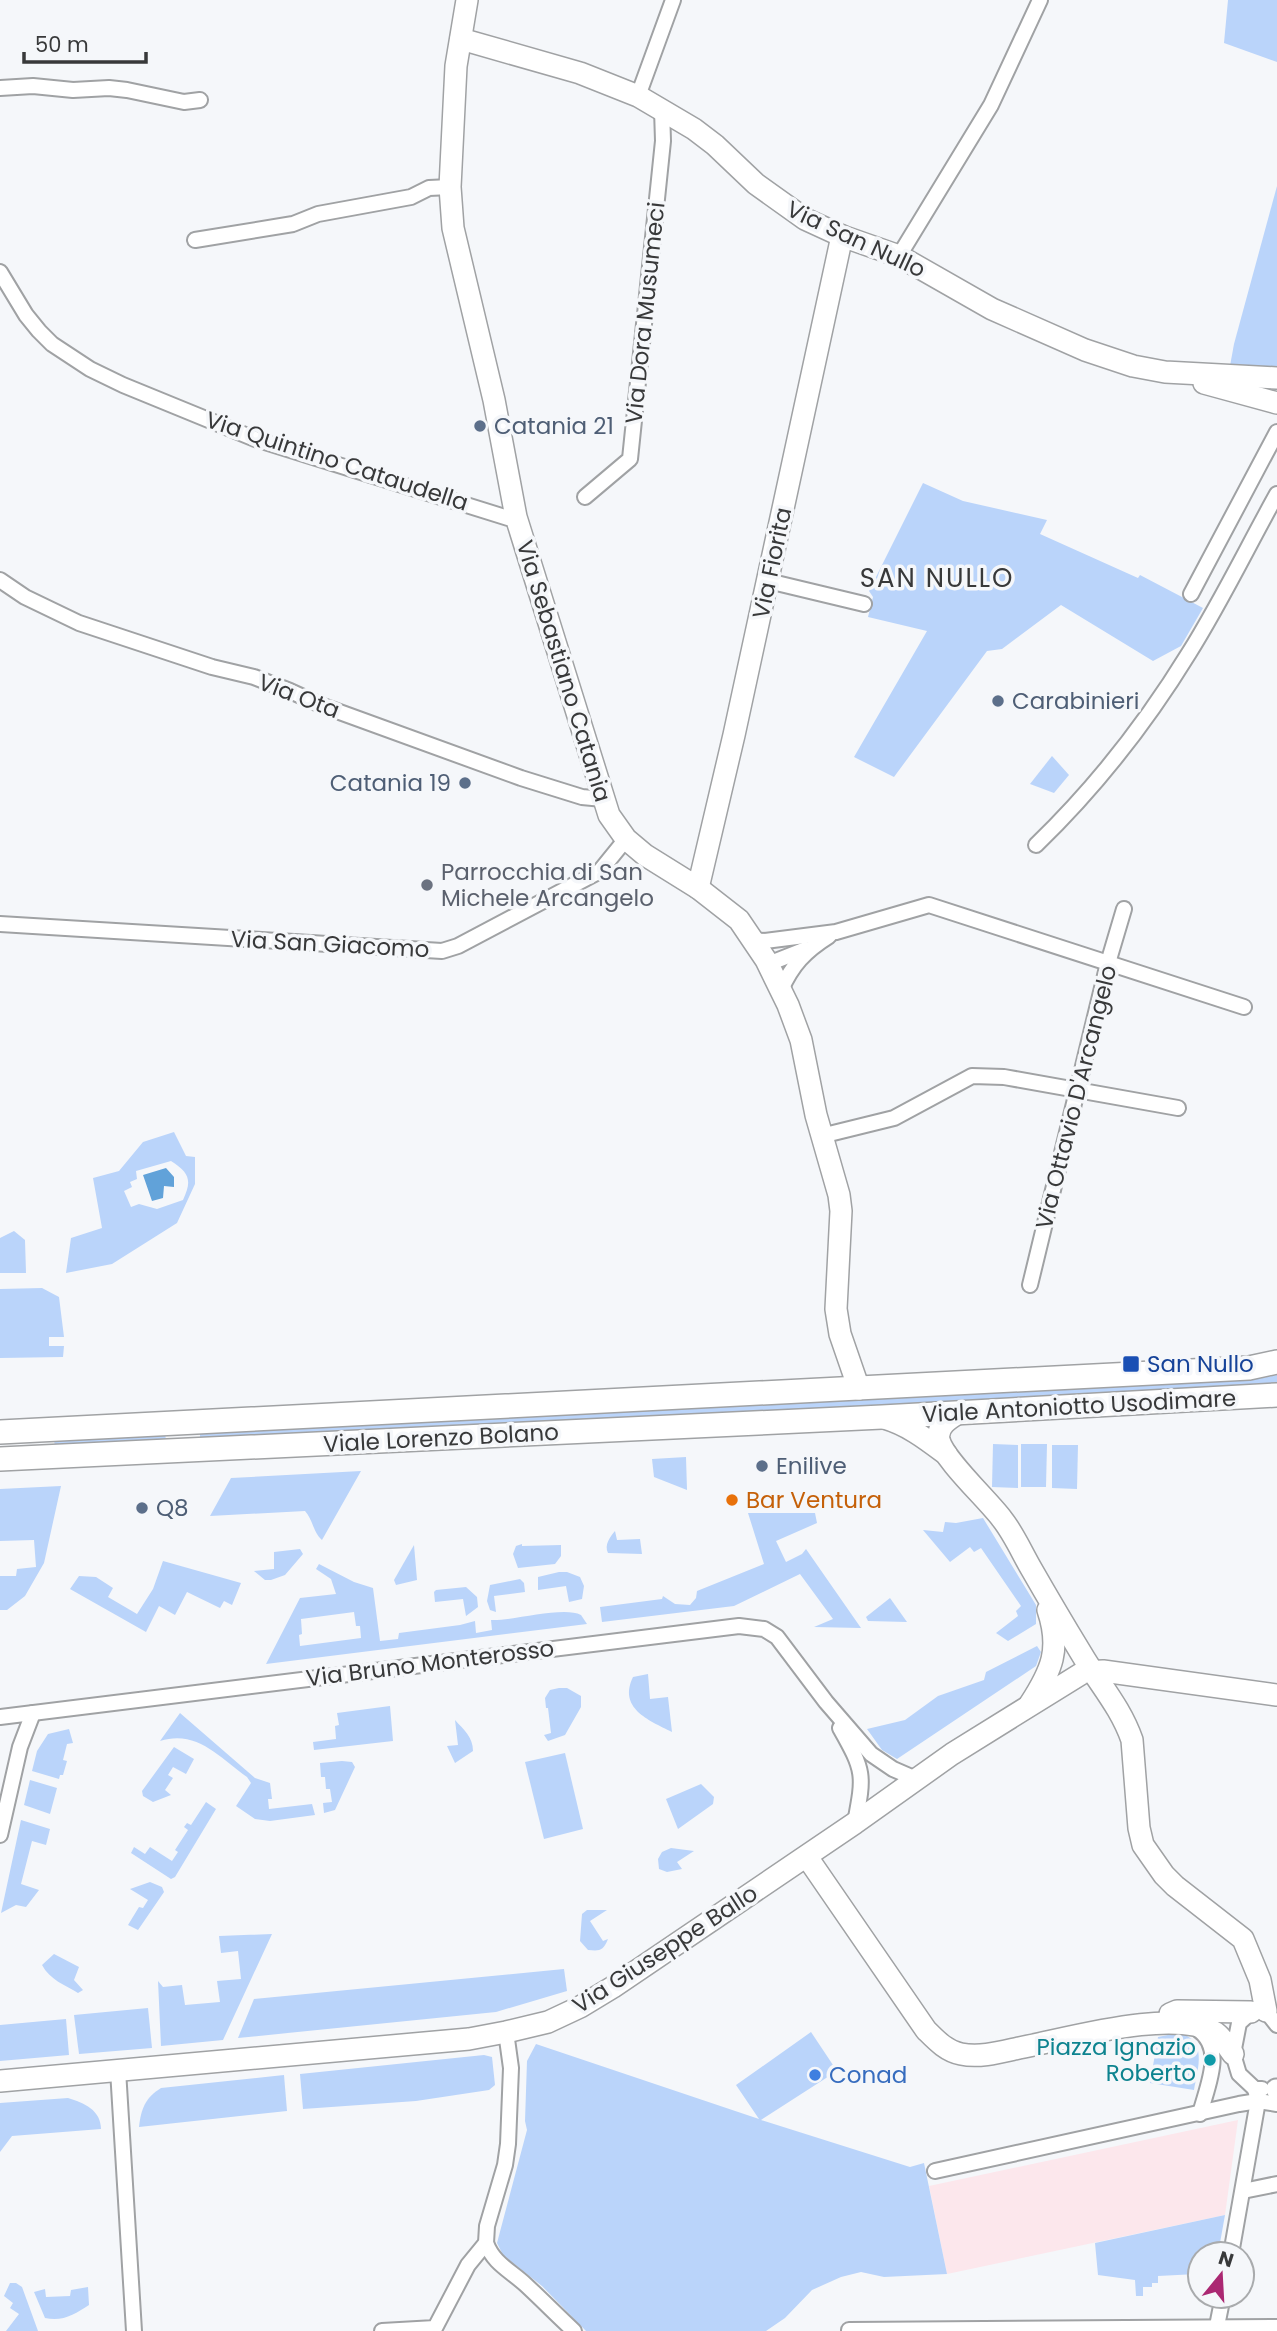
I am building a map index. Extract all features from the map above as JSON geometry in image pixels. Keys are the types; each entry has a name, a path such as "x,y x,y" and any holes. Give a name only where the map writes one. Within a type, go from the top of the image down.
{"main road":[{"name":"Via Sebastiano Catania","path":"467,0 456,66 450,187 453,228 494,400 516,517 609,815 626,839 739,919 768,964 801,1040 821,1136 839,1195 841,1211 836,1309 840,1334 859,1389"},
{"name":"Via San Nullo","path":"461,38 604,81 638,96 715,145 776,200 804,219 842,236 900,256 992,309 1085,350 1133,366 1268,389"},
{"name":"Via Fiorita","path":"698,888 768,581 842,236"},
{"name":"Viale Antoniotto Usodimare","path":"859,1389 1249,1368 1277,1362"},
{"name":"Viale Lorenzo Bolano","path":"0,1432 859,1389"},
{"name":"Viale Antoniotto Usodimare","path":"881,1417 1277,1395"},
{"path":"948,1457 940,1443 939,1433 944,1423 960,1412"},
{"name":"Viale Lorenzo Bolano","path":"0,1459 881,1417"},
{"path":"807,1857 926,2030 946,2049 959,2054 986,2055 1139,2025 1177,2011 1269,2016 1260,1980 1242,1939 1175,1886 1143,1844 1139,1828 1132,1740 1117,1706 1090,1670 1005,1522 948,1457 915,1431 899,1422 881,1417"},
{"path":"1029,1705 1049,1670 1055,1645 1052,1623 1038,1581"},
{"path":"1090,1670 1277,1695"},
{"name":"Via Giuseppe Ballo","path":"4,2083 118,2070 425,2044 506,2032 548,2022 580,2007 807,1857 916,1779 1029,1705 1090,1670"},
{"path":"1139,2025 1190,2024 1217,2034 1236,2064"}],"street":[{"path":"638,96 673,0"},
{"path":"900,256 991,105 1040,0"},
{"path":"0,88 109,88 184,102 200,100"},
{"name":"Via Dora Musumeci","path":"585,497 630,458 663,141 662,109"},
{"path":"195,240 293,224 318,214 411,197 429,188 450,187"},
{"name":"Via Quintino Cataudella","path":"0,272 26,315 45,337 90,369 123,385 256,439 303,455 415,487 508,518 516,517"},
{"path":"1191,594 1277,432"},
{"path":"1036,845 1074,808 1108,768 1182,663 1277,494"},
{"name":"Via Ota","path":"0,580 25,597 79,623 212,667 254,677 323,706 521,778 582,797 603,799"},
{"path":"768,581 864,604"},
{"name":"Via San Giacomo","path":"0,924 442,951 458,946 600,871 626,839"},
{"path":"753,940 776,940 836,932 929,905 1244,1007"},
{"name":"Via Ottavio D'Arcangelo","path":"1030,1285 1108,964 1124,909"},
{"path":"781,990 799,958 836,932"},
{"path":"768,964 810,948"},
{"path":"821,1136 894,1118 972,1076 1004,1077 1178,1108"},
{"name":"Via Bruno Monterosso","path":"0,1717 739,1626 764,1629 777,1637 826,1702"},
{"path":"826,1702 871,1754 893,1769 916,1779"},
{"path":"826,1702 861,1769 861,1792 855,1824"},
{"path":"0,1835 20,1748 33,1713"},
{"path":"1239,2104 1236,2064 1240,2023 1269,2016"},
{"path":"1190,2024 1205,2035 1213,2050 1200,2114"},
{"path":"506,2032 510,2068 508,2144 505,2165 487,2226 486,2243 498,2264 525,2284 574,2331"},
{"path":"1233,2240 1257,2095 1236,2064"},
{"path":"118,2070 134,2331"},
{"path":"934,2171 1200,2114 1239,2104 1257,2095 1277,2093"},
{"path":"1242,2191 1277,2184"},
{"path":"382,2331 435,2329 468,2265 486,2243"},
{"path":"1217,2329 1220,2310"},
{"path":"849,2330 1277,2327"}],"shaded area":[{"path":"1228,0 1277,0 1277,62 1224,43"},
{"path":"1277,186 1277,369 1230,366 1234,344"},
{"path":"923,483 963,501 1047,520 1040,534 1138,578 1140,575 1203,608 1181,646 1153,661 1061,605 1002,649 987,651 894,777 854,757 927,631 868,617 873,597 869,591"},
{"path":"1052,756 1069,775 1054,793 1030,784"},
{"path":"174,1132 186,1156 195,1157 195,1184 177,1223 112,1264 66,1273 71,1238 102,1228 93,1178 119,1171 143,1142","holes":["171,1161 188,1178 188,1188 183,1200 157,1209 139,1204 131,1207 124,1191 132,1187 130,1182 137,1179 136,1171"]},
{"path":"166,1168 174,1177 174,1187 164,1186 163,1198 152,1201 143,1175"},
{"path":"14,1231 25,1240 26,1273 0,1273 0,1238"},
{"path":"42,1288 59,1297 64,1337 49,1337 49,1346 64,1346 63,1357 0,1358 0,1289"},
{"path":"1277,1375 1277,1385 200,1439 200,1433 1257,1379"},
{"path":"165,1434 166,1440 55,1446 54,1440"},
{"path":"993,1444 1018,1445 1018,1488 992,1487"},
{"path":"1021,1444 1047,1444 1046,1487 1021,1487"},
{"path":"1052,1445 1078,1445 1077,1489 1052,1488"},
{"path":"686,1457 687,1490 654,1477 652,1459"},
{"path":"361,1471 322,1540 305,1511 210,1516 231,1478"},
{"path":"61,1486 44,1563 25,1596 7,1610 0,1610 0,1576 16,1576 17,1569 36,1567 34,1540 0,1541 0,1489"},
{"path":"748,1513 815,1513 817,1523 776,1541 786,1562 806,1549 861,1628 814,1627 833,1619 800,1574 734,1606 602,1622 600,1607 662,1599 663,1596 675,1604 690,1605 696,1598 697,1591 764,1564"},
{"path":"983,1518 1036,1605 1036,1624 1008,1641 996,1633 1018,1616 1016,1611 1021,1606 981,1548 974,1552 970,1547 950,1562 923,1530 943,1532 945,1522 956,1523"},
{"path":"615,1531 617,1540 640,1539 642,1554 608,1553 607,1544"},
{"path":"414,1545 417,1580 396,1585 394,1580"},
{"path":"561,1545 561,1556 555,1564 518,1568 513,1554 516,1546"},
{"path":"300,1549 303,1554 285,1575 265,1580 254,1571 274,1569 274,1552"},
{"path":"163,1561 241,1583 232,1605 224,1601 220,1608 187,1592 175,1615 159,1606 146,1632 70,1589 79,1576 96,1577 113,1588 108,1597 137,1614 153,1589"},
{"path":"319,1564 354,1582 373,1588 380,1641 398,1639 399,1633 475,1621 476,1633 492,1630 491,1620 563,1612 581,1615 587,1624 266,1664 300,1598 336,1594 331,1579 316,1569","holes":["354,1612 356,1626 360,1626 361,1638 300,1646 301,1619"]},
{"path":"559,1572 580,1577 584,1586 582,1599 569,1602 566,1586 538,1590 538,1577"},
{"path":"520,1579 524,1583 525,1592 494,1596 496,1612 490,1610 487,1601 490,1585"},
{"path":"466,1587 477,1597 478,1607 466,1616 463,1599 435,1602 436,1590"},
{"path":"890,1598 907,1622 868,1621 866,1617"},
{"path":"1037,1646 1041,1652 1036,1666 897,1759 882,1750 867,1729 905,1720 938,1696 984,1680 986,1672"},
{"path":"648,1674 650,1699 668,1697 672,1732 645,1717 632,1705 629,1688 633,1677"},
{"path":"567,1688 581,1696 581,1707 565,1735 548,1741 544,1735 551,1733 545,1698 550,1690"},
{"path":"390,1706 393,1741 314,1750 313,1742 336,1739 335,1726 339,1725 337,1713"},
{"path":"180,1713 255,1778 270,1783 272,1799 268,1799 269,1809 312,1804 315,1815 270,1821 255,1819 236,1806 251,1783 247,1777 197,1742 173,1738 160,1741"},
{"path":"455,1720 470,1738 473,1751 455,1763 447,1746 458,1745"},
{"path":"69,1729 73,1743 67,1744 63,1760 67,1761 63,1775 60,1775 59,1779 32,1771 37,1751 48,1734"},
{"path":"174,1747 194,1759 186,1774 173,1767 168,1775 173,1778 165,1790 171,1795 153,1802 143,1796 142,1791"},
{"path":"565,1753 583,1829 544,1839 525,1762"},
{"path":"352,1762 355,1767 335,1810 324,1813 323,1803 332,1802 330,1789 326,1789 325,1777 321,1777 320,1763"},
{"path":"30,1780 57,1788 50,1814 24,1805"},
{"path":"701,1784 714,1797 713,1804 678,1829 666,1799"},
{"path":"206,1802 216,1809 175,1877 171,1879 131,1853 134,1847 145,1854 150,1847 172,1861 178,1852 175,1850 188,1830 184,1827 187,1823 191,1825"},
{"path":"21,1820 50,1829 46,1845 32,1841 21,1884 39,1890 26,1907 16,1905 1,1913"},
{"path":"671,1848 694,1851 677,1862 682,1869 667,1872 659,1869 658,1859 662,1852"},
{"path":"150,1882 162,1887 164,1892 138,1930 128,1925 139,1907 143,1908 148,1900 130,1889"},
{"path":"587,1910 607,1910 590,1921 603,1941 608,1939 603,1948 598,1950 588,1950 580,1941 582,1914"},
{"path":"272,1934 223,2040 161,2046 158,1981 163,1987 182,1985 185,2005 220,2002 217,1981 241,1979 238,1951 221,1953 219,1936"},
{"path":"54,1954 79,1967 74,1980 83,1990 78,1993 49,1975 42,1965"},
{"path":"564,1969 567,1991 496,2012 238,2038 254,1999"},
{"path":"148,2008 152,2048 79,2054 74,2015"},
{"path":"66,2019 69,2055 0,2061 0,2025"},
{"path":"811,2032 837,2071 761,2120 910,2167 924,2163 947,2274 884,2277 861,2272 841,2277 812,2290 785,2318 766,2331 586,2331 542,2286 503,2255 497,2243 527,2130 527,2061 536,2044 759,2119 736,2085"},
{"path":"1178,2033 1194,2041 1197,2048 1199,2064 1194,2090 1150,2083 1158,2037"},
{"path":"484,2055 492,2057 495,2085 489,2090 416,2101 303,2109 300,2074"},
{"path":"284,2075 287,2111 139,2127 145,2104 161,2088"},
{"path":"68,2098 95,2112 101,2129 12,2136 0,2152 0,2103"},
{"path":"1238,2120 1225,2215 947,2274 929,2186"},
{"path":"1225,2215 1221,2240 1186,2240 1186,2275 1158,2276 1158,2283 1152,2283 1152,2287 1143,2287 1143,2296 1136,2296 1135,2280 1098,2275 1095,2243"},
{"path":"10,2283 22,2287 38,2331 6,2331 19,2314 10,2308 13,2303 4,2296"},
{"path":"88,2287 89,2305 74,2314 57,2319 45,2318 34,2292 45,2289 46,2297 70,2296 71,2290"}],"place":[{"name":"Catania 21","path":"480,426"},
{"name":"Carabinieri","path":"998,701"},
{"name":"Catania 19","path":"465,783"},
{"name":"Parrocchia di San Michele Arcangelo","path":"427,885"},
{"name":"San Nullo","path":"1131,1364"},
{"name":"Enilive","path":"762,1466"},
{"name":"Bar Ventura","path":"732,1500"},
{"name":"Q8","path":"142,1508"},
{"name":"Piazza Ignazio Roberto","path":"1210,2060"},
{"name":"Conad","path":"815,2075"}],"district":[{"name":"SAN NULLO","path":"937,578"}]}
